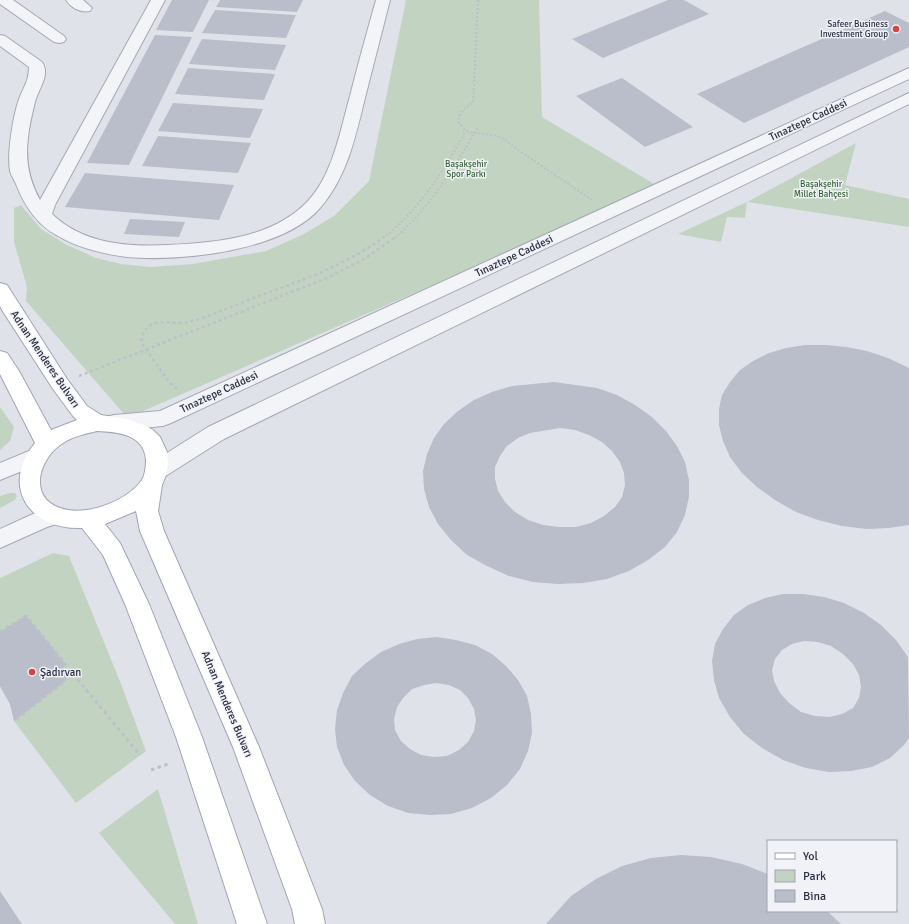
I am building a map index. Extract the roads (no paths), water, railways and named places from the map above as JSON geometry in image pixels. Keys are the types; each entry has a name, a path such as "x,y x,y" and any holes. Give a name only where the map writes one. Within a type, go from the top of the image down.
{"main road":[{"name":"Adnan Menderes Bulvarı","path":"0,289 60,384 80,411 105,423"},
{"path":"0,358 12,376 42,450"},
{"path":"105,423 130,427 144,434 153,444 157,457 154,478 137,499 120,510 99,517 66,519 55,516 43,509 33,498 28,485 29,470 42,450 67,431 79,427 105,423"},
{"name":"Adnan Menderes Bulvarı","path":"154,478 147,511 152,531 246,746 307,909 310,924"},
{"path":"87,518 112,550 136,604 189,737 252,924"}],"street":[{"path":"4,0 59,39"},
{"path":"43,215 46,205 158,0"},
{"path":"0,39 37,65 37,78 27,100 19,139 19,171 31,200 49,223 62,231 104,247 125,251 182,251 243,242 275,232 300,217 316,202 329,183 341,156 383,0"},
{"name":"Tınaztepe Caddesi","path":"105,423 163,418 909,73"},
{"path":"154,478 174,461 216,433 909,98"},
{"path":"0,472 42,450"},
{"path":"0,539 42,520 55,516"}],"place":[{"name":"Safeer Business Investment Group","path":"896,29"},
{"name":"Şadırvan","path":"32,672"}],"park label":[{"name":"Başakşehir Spor Parkı","path":"466,170"},
{"name":"Başakşehir Millet Bahçesi","path":"821,190"}]}
